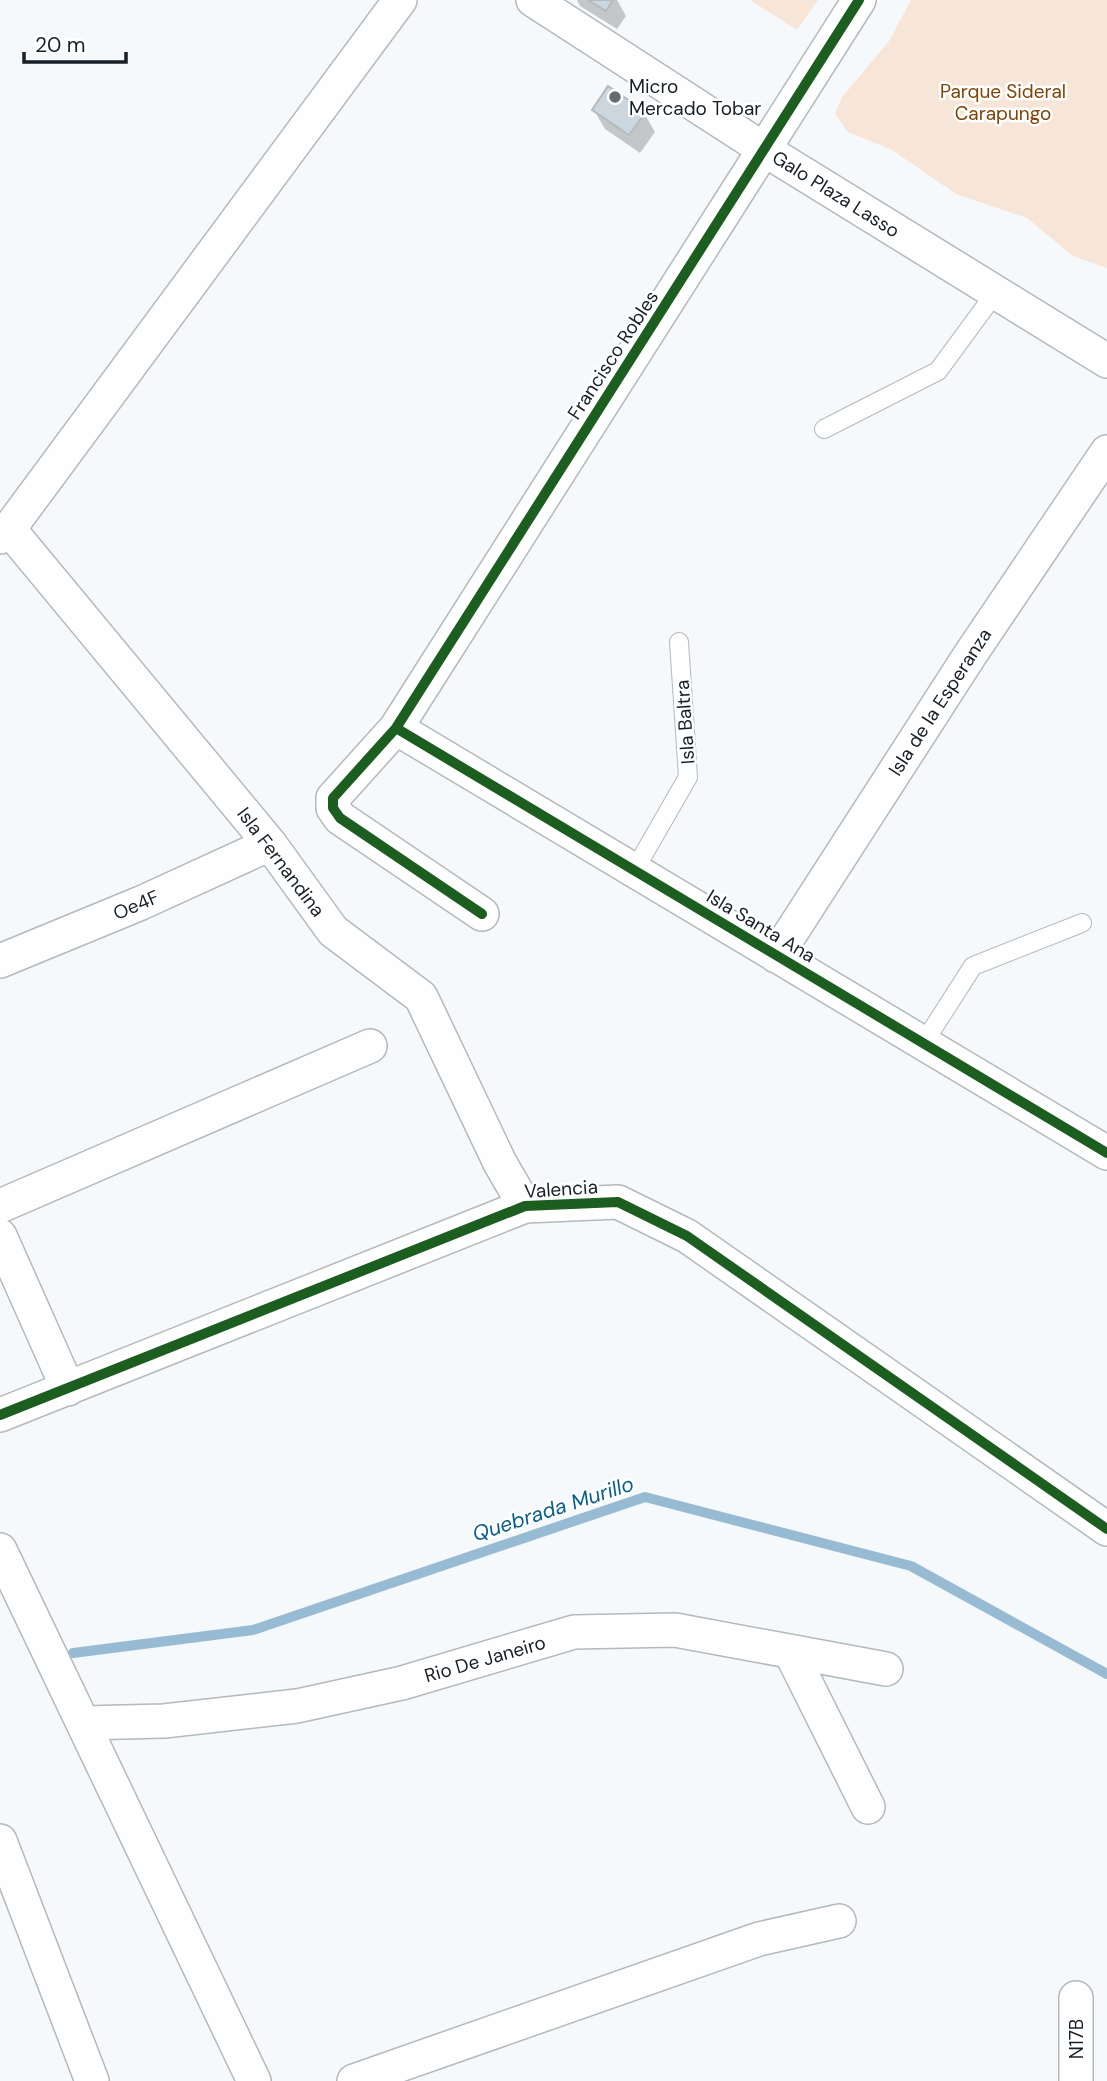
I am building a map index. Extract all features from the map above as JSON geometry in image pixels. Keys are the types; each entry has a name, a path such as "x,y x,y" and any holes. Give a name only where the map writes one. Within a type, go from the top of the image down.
{"street":[{"path":"5,533 400,0"},
{"name":"Galo Plaza Lasso","path":"533,0 765,150 1107,361"},
{"name":"Francisco Robles","path":"482,914 340,818 333,807 333,798 396,729 859,0"},
{"name":"Isla de la Esperanza","path":"776,956 970,655 1107,452"},
{"name":"Isla Fernandina","path":"5,533 270,844 333,931 421,997 500,1163 525,1206"},
{"name":"Isla Santa Ana","path":"396,729 1107,1153"},
{"name":"Oe4F","path":"0,961 141,903 270,844"},
{"path":"0,1206 370,1046"},
{"name":"Valencia","path":"0,1415 525,1206 618,1202 687,1236 1107,1529"},
{"path":"0,1236 68,1388"},
{"path":"0,1550 254,2081"},
{"name":"Rio De Janeiro","path":"84,1723 164,1721 297,1706 402,1683 574,1632 675,1630 886,1669"},
{"path":"790,1651 869,1807"},
{"path":"0,1841 92,2081"},
{"path":"354,2081 759,1939 839,1921"},
{"name":"N17B","path":"1076,1997 1076,2081"}],"lane":[{"path":"824,429 938,370 996,292"},
{"name":"Isla Baltra","path":"634,870 688,778 679,642"},
{"path":"923,1044 973,966 1082,923"}],"green space":[{"path":"750,0 818,0 797,30"},
{"name":"Parque Sideral Carapungo","path":"911,0 1107,0 1107,268 1073,256 1027,218 956,194 892,150 848,132 835,114 842,97 889,41"}],"building":[{"path":"588,0 613,0 606,11"},
{"path":"608,86 646,112 629,135 592,110"}],"waterway":[{"name":"Quebrada Murillo","path":"73,1653 253,1630 645,1497 911,1566 1107,1674"}],"cycle path":[{"path":"482,914 340,818 333,808 333,798 396,728 859,0"},
{"path":"396,728 1107,1153"},
{"path":"0,1415 525,1206 618,1202 687,1236 1107,1529"}],"place":[{"name":"Micro Mercado Tobar","path":"615,97"}]}
